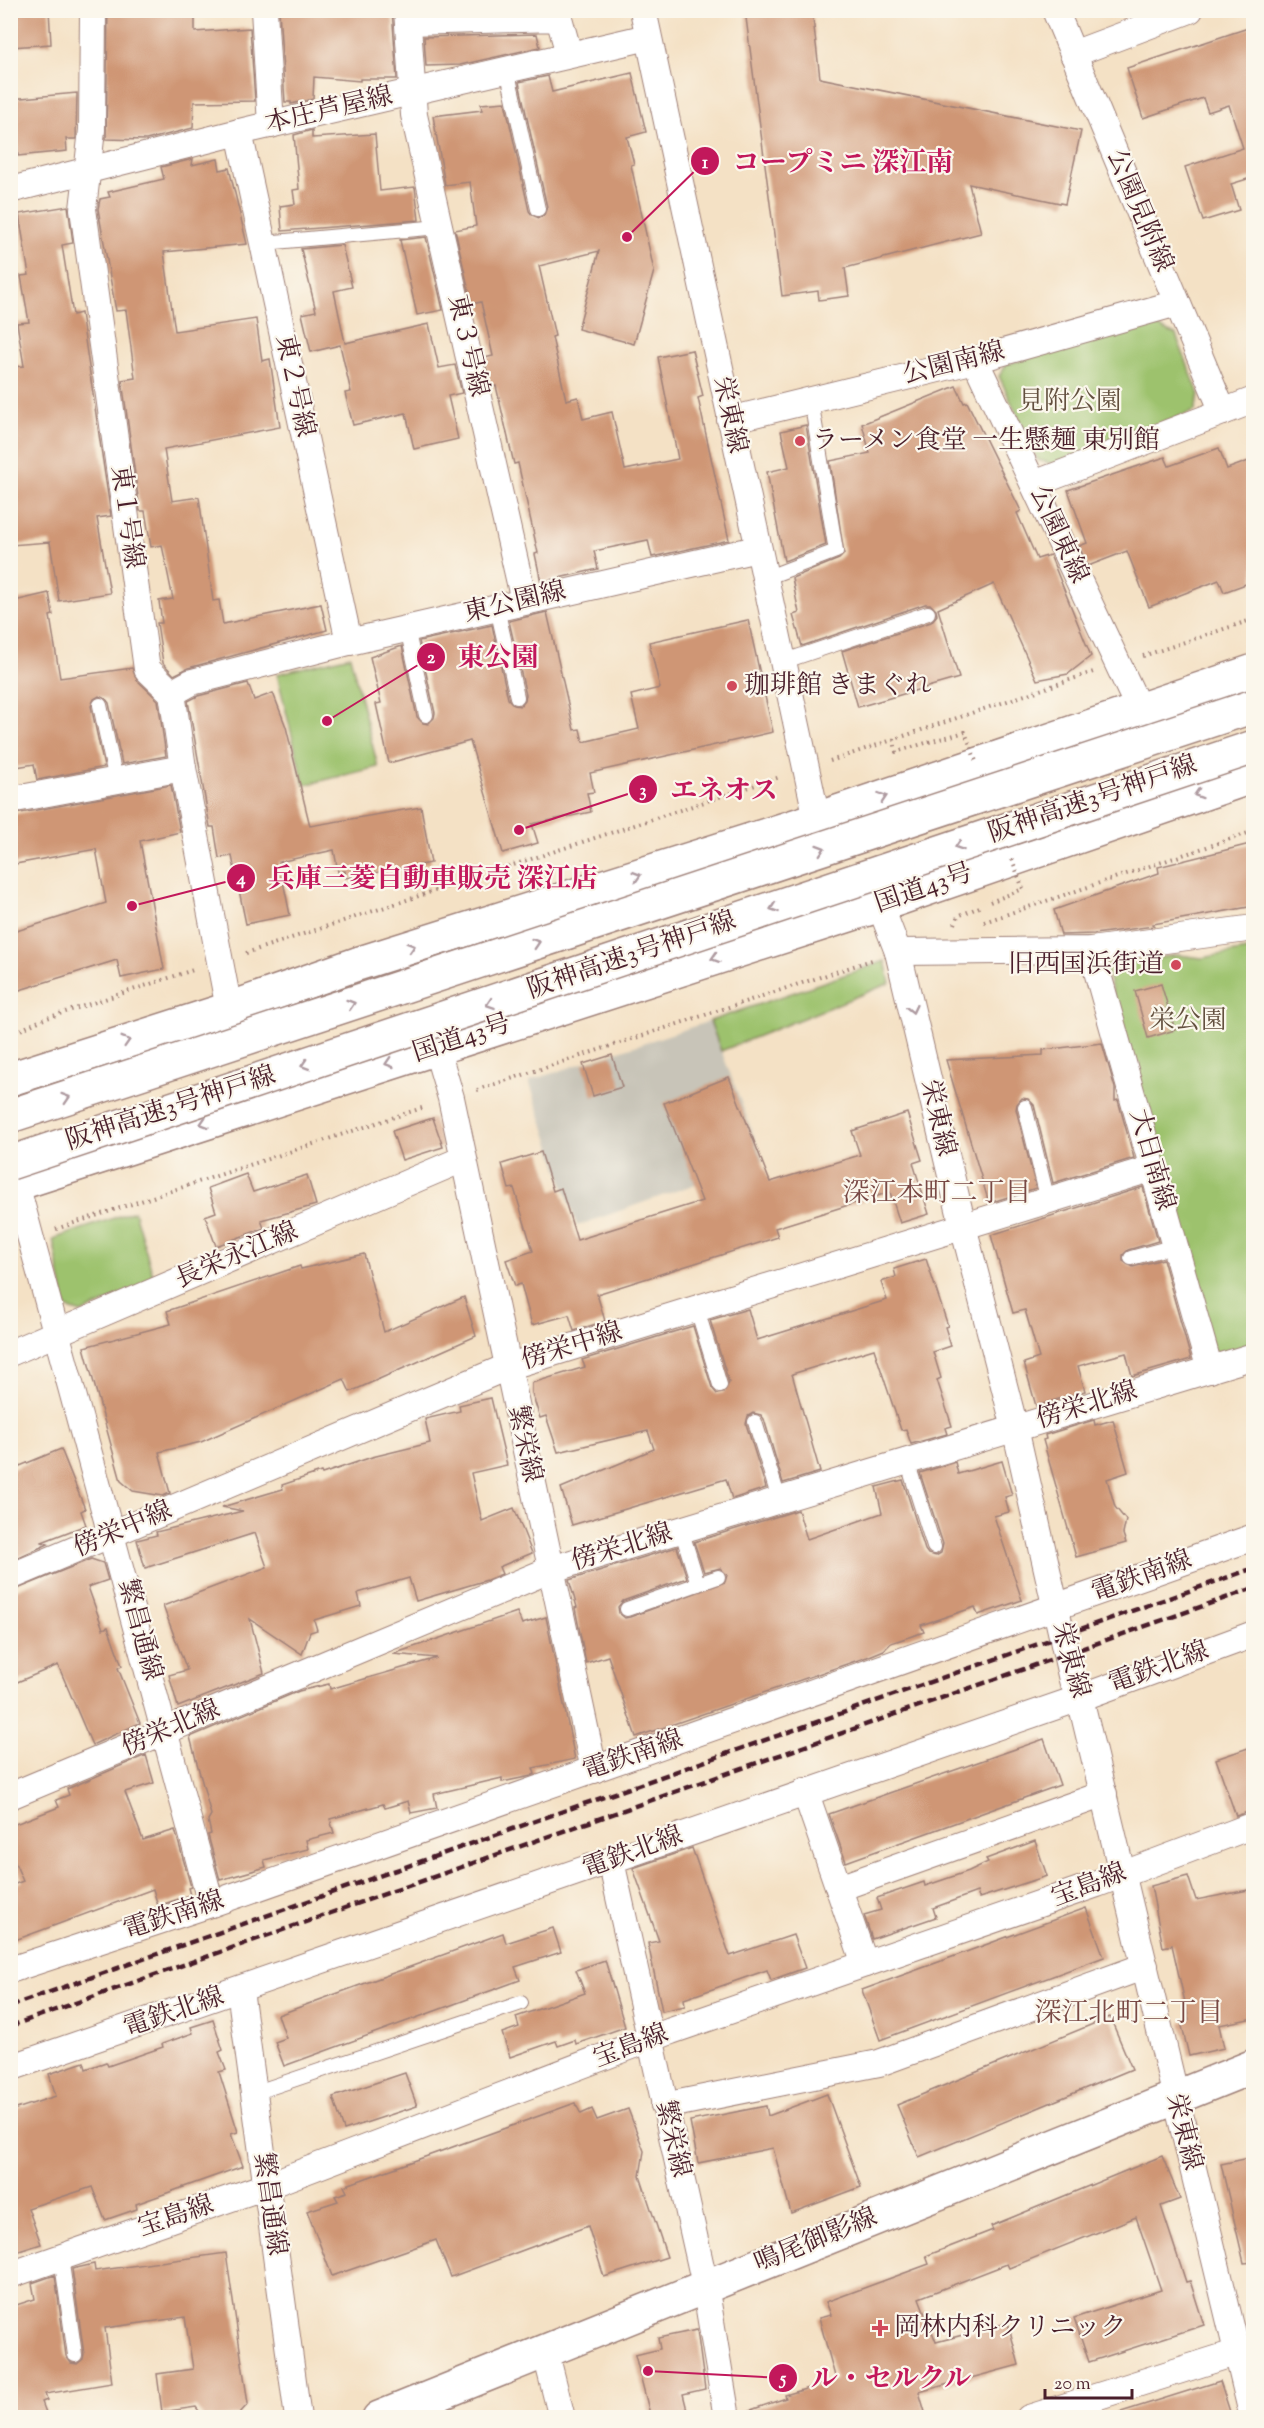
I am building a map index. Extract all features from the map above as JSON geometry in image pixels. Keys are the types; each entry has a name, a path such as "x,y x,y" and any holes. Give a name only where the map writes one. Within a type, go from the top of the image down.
{"main road":[{"path":"10,1079 230,1009 357,964 817,819 1254,671"},
{"name":"阪神高速3号神戸線","path":"10,1116 1254,706"},
{"name":"阪神高速3号神戸線","path":"12,1177 1254,747"},
{"name":"国道43号","path":"12,1177 436,1047 880,905 1254,776"},
{"name":"鳴尾御影線","path":"392,2415 705,2285 1254,2066"}],"street":[{"name":"東１号線","path":"93,10 92,130 83,209 147,669 172,693"},
{"path":"264,10 271,124"},
{"name":"栄東線","path":"643,10 763,579 817,819"},
{"name":"公園見附線","path":"1055,10 1223,412"},
{"path":"1073,54 1190,10"},
{"path":"407,16 559,18 569,54"},
{"name":"東３号線","path":"407,16 414,115 524,601"},
{"name":"本庄芦屋線","path":"10,190 271,124 648,37"},
{"name":"東２号線","path":"239,132 349,642"},
{"name":"公園南線","path":"730,420 975,360 1178,303"},
{"name":"公園東線","path":"975,360 1140,711"},
{"path":"1034,484 1254,400"},
{"name":"東公園線","path":"172,693 192,682 349,642 757,549"},
{"path":"172,693 183,768 219,962 230,1009"},
{"path":"10,800 183,768"},
{"name":"栄東線","path":"880,905 898,952 963,1226 1015,1428 1072,1680 1080,1698 1124,1873 1175,2099 1246,2349 1253,2418"},
{"path":"898,952 1091,950 1254,928"},
{"name":"大日南線","path":"1091,950 1210,1370"},
{"name":"繁栄線","path":"436,1047 451,1098 594,1770"},
{"name":"長栄永江線","path":"10,1353 463,1159"},
{"name":"傍栄中線","path":"10,1577 507,1367 1153,1168"},
{"name":"繁昌通線","path":"12,1177 58,1332 211,1904"},
{"name":"傍栄北線","path":"10,1796 552,1569 1254,1356"},
{"name":"電鉄南線","path":"10,1970 211,1904 1254,1537"},
{"name":"電鉄北線","path":"10,2068 611,1861 805,1791 1080,1698 1254,1634"},
{"path":"805,1791 865,1964"},
{"path":"839,1888 1104,1794"},
{"name":"宝島線","path":"10,2275 266,2186 649,2040 1254,1825"},
{"name":"繁栄線","path":"611,1861 705,2285 727,2418"},
{"path":"664,2106 879,2063 1145,1966"},
{"name":"繁昌通線","path":"240,1990 298,2418"},
{"path":"1029,2418 1246,2349"},
{"path":"545,2350 562,2418"}],"lane":[{"path":"507,69 538,209"},
{"path":"264,243 440,227"},
{"path":"763,579 836,551 811,400"},
{"path":"497,608 517,696"},
{"path":"782,662 928,613"},
{"path":"407,628 426,715"},
{"path":"100,705 116,781"},
{"path":"1025,1107 1048,1201"},
{"path":"1131,1258 1175,1246"},
{"path":"697,1309 720,1385"},
{"path":"755,1422 779,1500"},
{"path":"907,1461 934,1547"},
{"path":"681,1530 698,1584"},
{"path":"627,1609 718,1577"},
{"path":"254,2093 521,2003"},
{"path":"61,2257 75,2355"}],"path":[{"path":"10,1035 41,1020 1254,620"},
{"path":"894,739 896,752 929,742"},
{"path":"975,925 1254,831"},
{"path":"953,933 958,916 990,902"},
{"path":"45,1232 898,952"}],"shaded area":[{"path":"710,1021 763,1160 577,1226 529,1081"}],"green space":[{"name":"見附公園","path":"1152,324 1176,335 1199,394 1195,411 1053,464 1038,460 999,376 1007,364"},
{"path":"350,656 378,767 304,785 277,674"},
{"name":"栄公園","path":"1253,949 1253,1345 1214,1357 1105,965 1179,955 1202,958"},
{"path":"885,961 890,983 721,1051 710,1021"},
{"path":"134,1211 155,1282 81,1313 66,1308 53,1239"}],"building":[{"path":"10,10 49,10 51,44 12,47"},
{"path":"108,10 195,10 195,32 250,28 255,101 194,102 193,128 146,140 106,139"},
{"path":"279,10 392,10 397,79 360,79 360,81 314,77 313,99 291,104 291,102 285,102"},
{"path":"745,10 812,10 820,78 1081,131 1065,204 969,184 981,233 845,268 849,296 819,300 818,291 782,296"},
{"path":"1254,26 1254,177 1231,184 1239,210 1203,221 1185,167 1243,148 1229,105 1208,112 1203,98 1143,118 1127,68"},
{"path":"537,34 540,47 460,65 426,66 424,37"},
{"path":"632,73 646,132 627,137 654,271 634,344 578,329 599,251 539,266 555,336 552,337 566,400 578,397 583,419 612,412 625,470 678,459 658,357 692,350 703,396 698,398 729,540 652,557 648,540 594,551 598,569 541,582 535,554 538,553 518,463 514,464 496,386 491,387 484,358 493,356 481,302 472,304 455,230 476,226 470,182 445,185 433,116 482,110 481,104 505,102 529,211 539,218 544,215 547,207 519,82 548,76 552,92"},
{"path":"77,93 76,139 66,139 67,151 18,156 17,142 10,143 10,99"},
{"path":"312,130 312,138 375,134 380,191 415,187 419,220 282,231 280,206 295,204 293,190 299,189 294,135"},
{"path":"193,159 192,165 218,159 220,170 229,168 247,244 164,252 175,331 256,319 262,361 270,359 280,427 164,449 172,501 199,497 213,601 219,600 223,624 321,604 327,630 188,668 174,675 163,663 157,623 162,623 159,601 173,599 162,545 151,547 145,511 140,511 122,380 135,378 126,310 116,311 98,209 100,199 110,197 108,192 164,179 161,167"},
{"path":"68,206 73,243 62,245 73,315 81,313 111,516 97,518 110,593 59,601 50,542 10,545 10,367 24,366 17,323 29,322 21,276 29,275 19,214"},
{"path":"426,237 443,310 417,315 400,240"},
{"path":"342,245 352,287 334,291 345,343 429,324 439,368 455,365 462,393 448,396 458,439 414,449 406,413 353,425 345,393 351,392 340,345 311,352 302,314 316,311 301,249"},
{"path":"956,386 964,403 967,402 1021,511 1017,513 1037,559 1050,555 1091,656 1068,674 1037,680 994,584 938,609 959,678 858,707 842,651 931,622 937,615 936,610 930,604 925,604 802,646 793,615 799,613 792,578 839,559 844,554 830,461 870,453 862,424"},
{"path":"806,425 826,545 784,561 767,472 789,467 781,431"},
{"path":"1219,448 1227,469 1254,459 1254,581 1224,592 1219,580 1149,607 1127,551 1088,566 1079,546 1087,543 1068,490 1165,457 1169,466"},
{"path":"49,593 53,615 50,616 60,678 132,668 137,680 158,700 166,756 122,764 109,703 99,696 94,699 91,706 104,767 37,780 34,764 10,768 10,602"},
{"path":"547,612 574,730 580,729 583,742 639,729 631,695 660,688 649,642 748,620 773,732 590,773 594,792 587,793 591,812 532,824 538,843 503,853 470,741 389,763 376,704 381,703 370,657 402,646 417,717 423,723 428,724 434,718 435,713 419,641 492,625 508,699 514,705 520,706 526,695 509,621"},
{"path":"248,683 254,700 273,693 286,727 310,826 421,807 431,863 346,878 345,871 338,872 334,850 279,862 290,915 246,924 232,856 219,858 214,827 210,827 188,701 198,696"},
{"path":"171,785 180,832 140,841 164,969 121,978 117,960 10,993 10,933 106,903 96,849 10,865 10,815"},
{"path":"1254,843 1254,906 1153,924 1154,926 1094,934 1061,935 1054,910 1159,873 1158,867"},
{"path":"1161,984 1175,1030 1148,1038 1135,991"},
{"path":"1102,1043 1115,1088 1115,1101 1118,1100 1134,1158 1053,1183 1034,1105 1028,1099 1022,1098 1016,1109 1036,1188 989,1203 946,1060 1043,1055 1043,1050"},
{"path":"612,1055 622,1087 593,1096 583,1064"},
{"path":"729,1077 770,1182 860,1155 852,1131 907,1113 922,1160 913,1163 929,1214 900,1223 890,1192 775,1228 778,1237 597,1294 605,1321 574,1331 569,1315 532,1325 521,1284 515,1286 506,1260 533,1251 514,1188 509,1189 502,1164 541,1152 553,1191 561,1188 577,1240 702,1201 664,1103"},
{"path":"433,1118 443,1147 402,1160 392,1131"},
{"path":"246,1174 253,1192 307,1175 316,1205 261,1220 264,1228 216,1246 205,1216 216,1212 208,1188"},
{"path":"1143,1187 1158,1241 1128,1250 1123,1255 1123,1261 1133,1267 1163,1259 1191,1359 1132,1376 1126,1353 1078,1366 1085,1391 1036,1406 1024,1363 1039,1358 1025,1310 1013,1313 991,1235"},
{"path":"364,1254 384,1332 464,1297 476,1336 350,1392 344,1379 201,1442 159,1452 170,1493 163,1496 133,1491 121,1481 84,1347 171,1324 167,1311 300,1266 301,1269"},
{"path":"926,1259 948,1326 945,1327 951,1346 933,1352 941,1378 937,1380 952,1426 945,1428 947,1434 911,1444 906,1429 901,1430 874,1349 792,1374 820,1472 783,1483 764,1419 761,1415 753,1413 748,1416 746,1424 766,1488 732,1499 726,1479 572,1525 561,1488 654,1449 648,1431 558,1452 546,1416 540,1418 532,1393 532,1383 585,1367 582,1360 693,1326 712,1388 717,1394 723,1393 729,1383 710,1320 748,1309 757,1340 887,1300 881,1282 896,1277 894,1269"},
{"path":"491,1398 507,1465 471,1473 482,1521 514,1508 532,1553 499,1567 502,1574 416,1601 409,1578 358,1593 361,1606 314,1620 317,1630 310,1632 302,1654 250,1619 264,1673 178,1707 169,1675 187,1670 163,1606 267,1567 255,1533 145,1568 137,1540 157,1535 156,1532 243,1511 222,1507 283,1489 282,1485 321,1472 322,1474 372,1457 430,1443 425,1419 460,1411 459,1405"},
{"path":"1094,1420 1095,1425 1113,1420 1128,1472 1107,1479 1115,1507 1126,1520 1123,1534 1126,1543 1076,1557 1043,1440 1046,1439 1045,1435"},
{"path":"61,1449 85,1509 81,1511 86,1525 42,1542 48,1544 10,1561 10,1470"},
{"path":"1002,1461 1012,1495 1005,1497 1009,1512 994,1516 1022,1600 978,1615 975,1607 921,1625 924,1632 891,1643 884,1650 867,1657 636,1737 608,1656 586,1663 575,1608 577,1607 569,1580 677,1547 687,1578 623,1601 618,1607 619,1613 625,1618 630,1617 725,1582 727,1575 720,1568 704,1572 694,1542 798,1510 807,1539 882,1513 876,1487 903,1480 925,1550 928,1554 936,1556 941,1553 943,1544 920,1473 955,1462 958,1474"},
{"path":"91,1559 103,1563 108,1580 88,1587 103,1629 108,1627 122,1666 118,1668 140,1723 92,1745 58,1665 10,1685 10,1592"},
{"path":"517,1612 522,1624 546,1617 575,1759 533,1768 535,1774 531,1776 502,1782 502,1778 434,1794 437,1808 411,1813 408,1801 385,1808 383,1804 330,1819 334,1833 306,1840 308,1849 264,1860 266,1867 220,1880 208,1835 211,1834 208,1820 211,1815 190,1737 299,1691 329,1684 330,1689 437,1658 393,1654"},
{"path":"1044,1739 1060,1785 846,1862 829,1814"},
{"path":"1254,1746 1254,1810 1236,1816 1216,1759"},
{"path":"146,1755 154,1783 125,1792 143,1840 175,1830 191,1887 188,1888 190,1895 158,1906 153,1889 10,1942 10,1886 23,1881 10,1851 10,1826 59,1807 56,1800 69,1795 67,1789"},
{"path":"1035,1841 1047,1876 979,1898 977,1892 933,1908 936,1917 872,1939 864,1915 881,1910 877,1898 924,1882 925,1886 969,1871 988,1862 986,1859"},
{"path":"692,1848 730,1956 793,1935 805,1968 771,1980 767,1970 684,1999 685,2006 662,2011 648,1943 659,1941 633,1868"},
{"path":"1188,1876 1196,1900 1254,1889 1254,2018 1219,2025 1224,2048 1189,2056 1181,2022 1189,2020 1172,1945 1163,1947 1151,1886"},
{"path":"1086,1908 1104,1957 880,2040 862,1990"},
{"path":"553,1928 561,1952 515,1967 520,1980 284,2066 275,2042 286,2038 278,2015 503,1933 506,1943"},
{"path":"605,1960 625,2027 576,2044 575,2040 558,2046 556,2041 510,2057 502,2033 519,2027 516,2017 585,1993 576,1970"},
{"path":"1110,2017 1132,2069 919,2157 897,2105"},
{"path":"213,2020 223,2050 219,2052 226,2070 219,2072 238,2132 231,2134 243,2166 136,2204 137,2209 105,2220 92,2187 28,2208 41,2244 10,2254 10,2111 56,2096 49,2074 84,2062 86,2069 106,2062 108,2066 163,2047 162,2044 193,2033 191,2027"},
{"path":"405,2073 417,2106 344,2130 333,2097"},
{"path":"827,2094 861,2187 791,2213 773,2148 698,2163 690,2121 766,2106 768,2116"},
{"path":"575,2103 581,2114 592,2109 597,2120 628,2109 644,2151 640,2176 667,2257 604,2277 588,2226 451,2277 436,2240 332,2276 307,2211 338,2201 335,2196 347,2192 344,2186"},
{"path":"1162,2156 1180,2199 1161,2206 1186,2282 1190,2281 1204,2325 1089,2362 1074,2318 1161,2290 1136,2217 1009,2268 1007,2264 919,2298 936,2342 1008,2323 1019,2365 919,2392 925,2412 907,2418 743,2418 742,2413 786,2398 785,2395 836,2380 819,2318 831,2315 826,2302 929,2264 926,2256 993,2230 991,2226"},
{"path":"1254,2157 1254,2262 1244,2263 1221,2164"},
{"path":"226,2253 248,2404 238,2415 204,2418 196,2407 162,2412 157,2374 193,2369 185,2317 105,2328 112,2383 45,2394 47,2400 42,2402 48,2418 10,2418 10,2307 35,2299 32,2283 55,2275 66,2356 71,2363 77,2364 83,2359 84,2354 72,2269 94,2264 95,2271"},
{"path":"697,2330 705,2389 683,2394 689,2418 651,2418 635,2355 660,2349 658,2338"},
{"path":"1220,2381 1232,2418 1122,2418 1121,2412"}],"railway":[{"path":"10,2006 1254,1568"},
{"path":"10,2026 1254,1588"}],"place":[{"name":"コープミニ 深江南","path":"627,237"},
{"name":"ラーメン食堂 一生懸麺 東別館","path":"800,441"},
{"name":"珈琲館 きまぐれ","path":"732,686"},
{"name":"東公園","path":"327,721"},
{"name":"エネオス","path":"519,830"},
{"name":"兵庫三菱自動車販売 深江店","path":"132,906"},
{"name":"旧西国浜街道","path":"1176,965"},
{"name":"岡林内科クリニック","path":"880,2328"},
{"name":"ル・セルクル","path":"648,2371"}],"district":[{"name":"深江本町二丁目","path":"937,1194"},
{"name":"深江北町二丁目","path":"1129,2014"}]}
